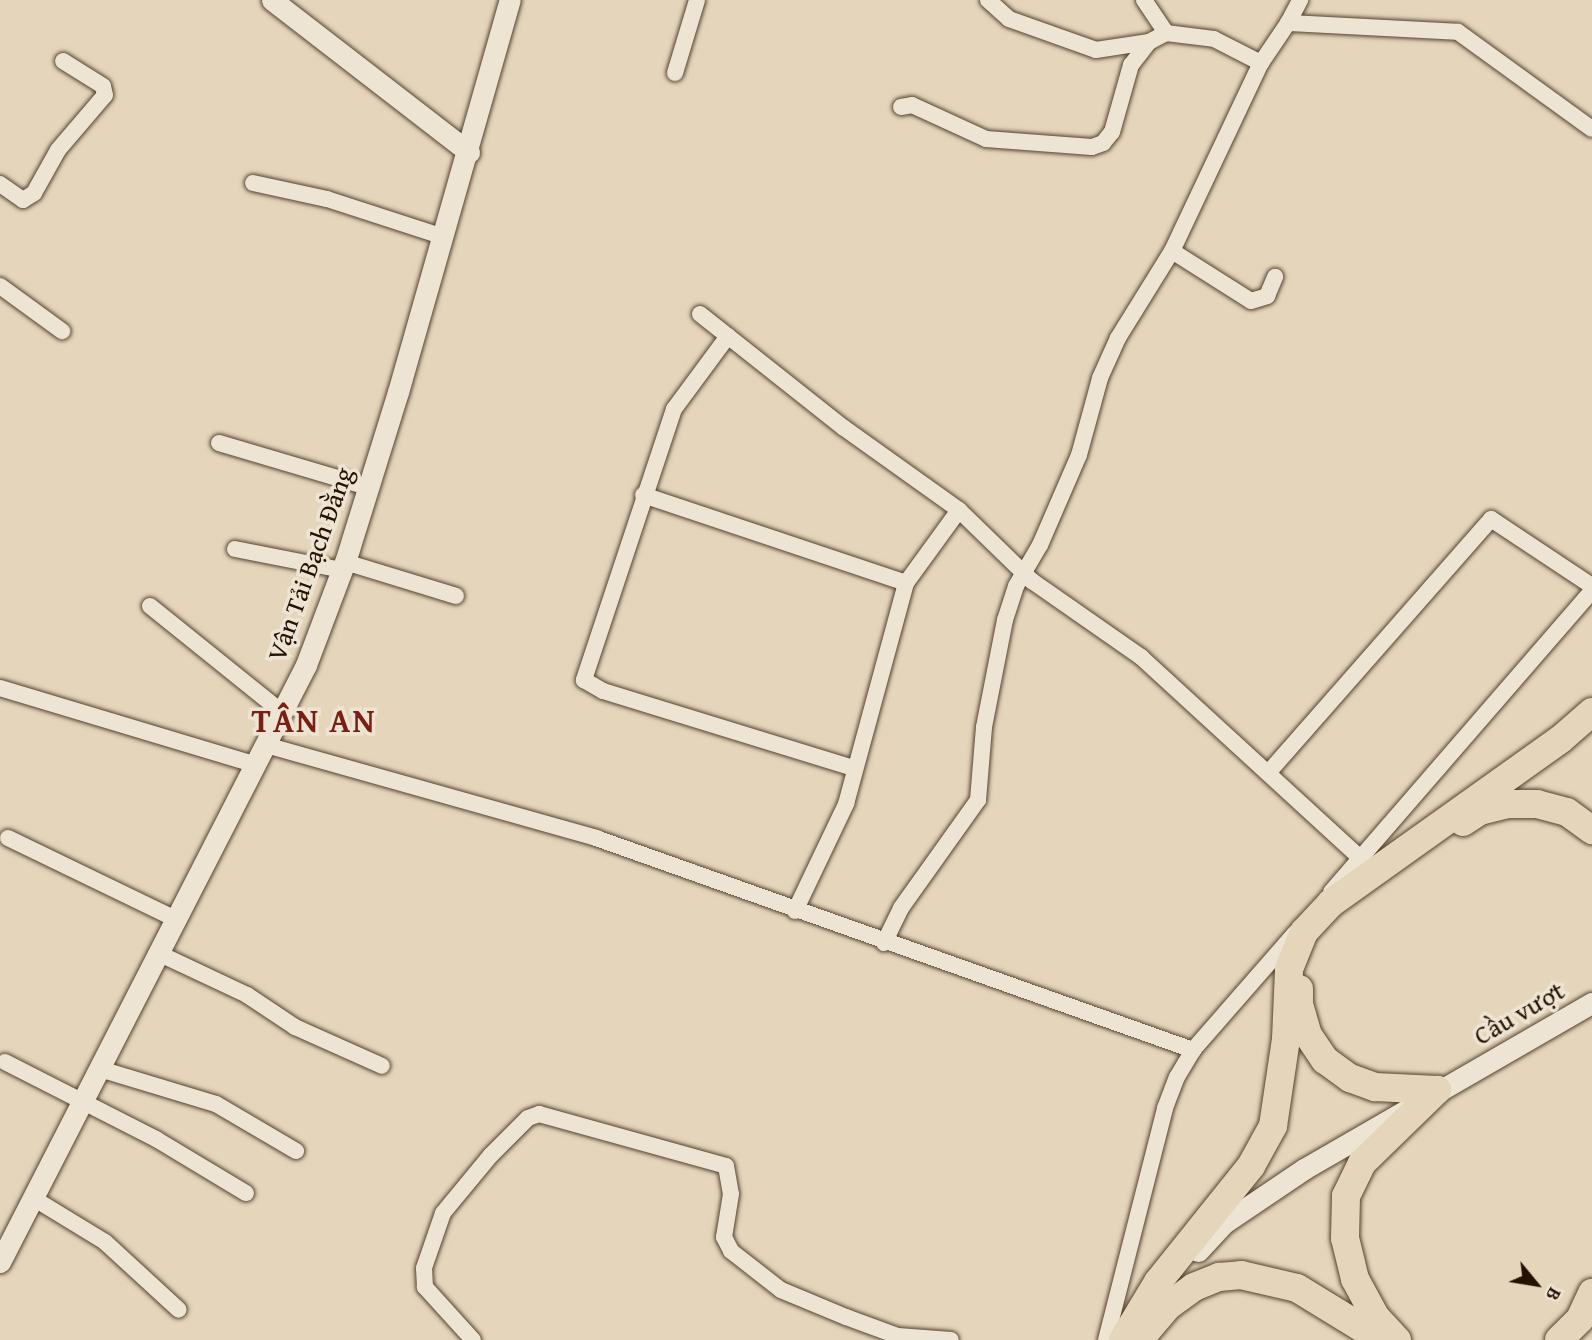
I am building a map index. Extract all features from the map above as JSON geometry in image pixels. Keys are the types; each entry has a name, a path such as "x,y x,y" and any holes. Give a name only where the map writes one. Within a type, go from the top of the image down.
{"highway":[{"path":"1126,1340 1158,1282 1251,1166 1273,1126 1286,1039 1289,969 1304,932 1331,903 1561,739 1592,712"},
{"path":"1437,1090 1375,1087 1350,1078 1325,1059 1308,1035 1298,1004 1301,972 1314,939 1339,911 1480,811 1508,804 1537,804 1567,812 1592,830"},
{"path":"1397,1340 1376,1316 1355,1279 1345,1238 1346,1196 1362,1163 1437,1090"},
{"path":"1139,1340 1168,1306 1194,1287 1219,1277 1241,1275 1297,1287 1381,1340"},
{"path":"1559,1340 1580,1319 1592,1293"}],"street":[{"path":"272,0 469,152"},
{"name":"Vận Tải Bạch Đằng","path":"0,1262 178,920 306,665 344,566 469,152 510,0"},
{"path":"675,73 697,0"},
{"path":"988,0 1009,19 1096,50 1149,42 1166,33 1214,39 1261,63"},
{"path":"1144,0 1166,33"},
{"path":"884,943 901,908 978,800 984,727 1005,620 1079,455 1087,412 1104,368 1172,251 1261,63 1300,0"},
{"path":"1288,23 1458,32 1592,129"},
{"path":"901,107 925,109 986,139 1092,147 1103,143 1112,132 1131,65 1149,42"},
{"path":"0,184 23,200 34,193 58,150 105,95 103,86 63,61"},
{"path":"253,183 327,199 444,237"},
{"path":"1172,251 1251,301 1267,296 1275,276"},
{"path":"0,286 62,331"},
{"path":"700,314 844,428 960,509 1024,574 1141,657 1360,858"},
{"path":"727,336 674,409 643,495 584,680 603,691 853,768"},
{"path":"219,443 368,487"},
{"path":"643,495 906,583"},
{"path":"795,911 845,804 906,583 960,509"},
{"path":"1106,1340 1165,1108 1193,1050 1592,589 1491,519 1268,774"},
{"path":"235,549 344,566 456,596"},
{"path":"150,606 282,712"},
{"path":"0,688 256,765"},
{"path":"266,744 596,838 884,943 1193,1050"},
{"path":"8,838 178,920"},
{"path":"160,954 247,995 295,1027 382,1066"},
{"name":"Cầu vượt","path":"1126,1340 1170,1281 1224,1223 1322,1158 1592,1003"},
{"path":"5,1062 83,1101 246,1193"},
{"path":"100,1069 216,1104 296,1151"},
{"path":"473,1340 425,1287 424,1268 443,1213 491,1155 528,1118 539,1114 726,1166 731,1194 724,1237 741,1259 781,1290 898,1336 951,1340"},
{"path":"33,1198 105,1242 178,1310"}],"district":[{"name":"TÂN AN","path":"314,721"}]}
